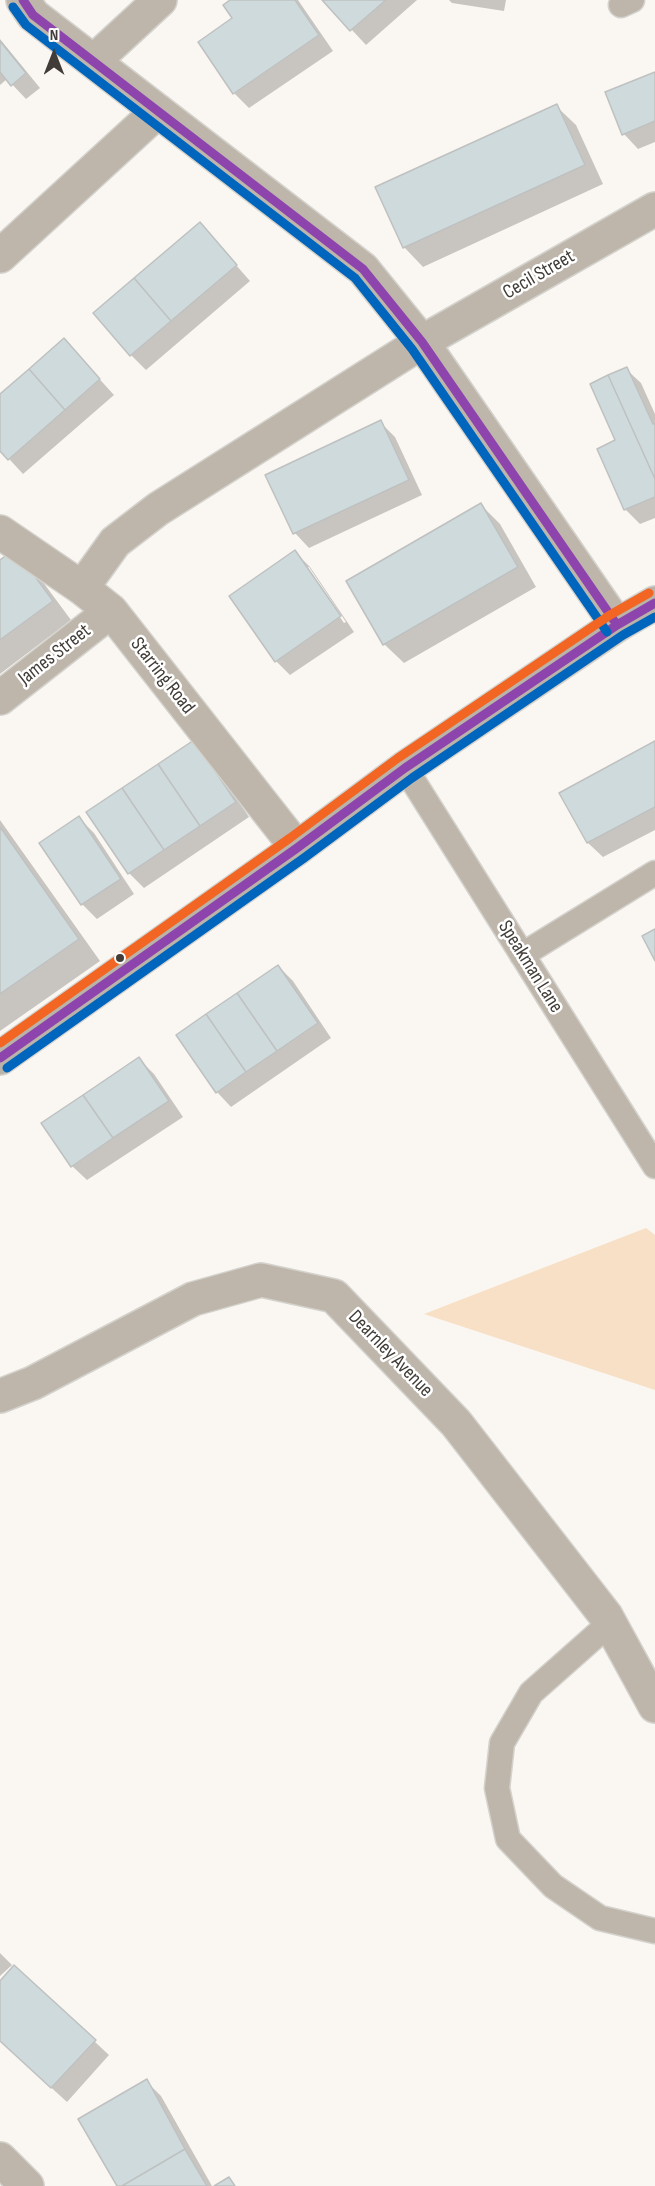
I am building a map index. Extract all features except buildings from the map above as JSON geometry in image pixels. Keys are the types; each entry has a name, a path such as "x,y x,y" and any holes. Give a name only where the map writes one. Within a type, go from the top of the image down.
{"highway":[{"path":"0,1058 297,848 405,768 617,625 655,603"}],"street":[{"path":"23,0 33,15 363,269 422,342 617,625"},
{"path":"93,61 160,0"},
{"path":"0,256 158,111"},
{"name":"Cecil Street","path":"82,588 115,542 158,509 422,342 655,209"},
{"name":"Starring Road","path":"0,532 82,588 111,611 297,848"},
{"name":"James Street","path":"0,698 111,611"},
{"name":"Dearnley Avenue","path":"0,1396 33,1383 193,1299 261,1280 334,1296 456,1423 610,1623 655,1706"},
{"path":"0,2159 27,2186"}],"lane":[{"name":"Speakman Lane","path":"405,768 655,1166"},
{"path":"522,954 655,873"},
{"path":"610,1623 531,1693 502,1743 497,1788 508,1839 553,1886 600,1918 655,1931"}],"shaded area":[{"path":"646,1228 655,1235 655,1390 424,1314"}],"transit line":[{"path":"23,0 33,15 363,269 422,342 617,625"},
{"path":"13,7 26,25 355,278 412,349 607,632"},
{"path":"0,1043 290,838 398,758 610,615 649,593"},
{"path":"0,1058 297,848 405,768 617,625 655,603"},
{"path":"7,1068 304,858 412,778 623,635 655,617"}]}
